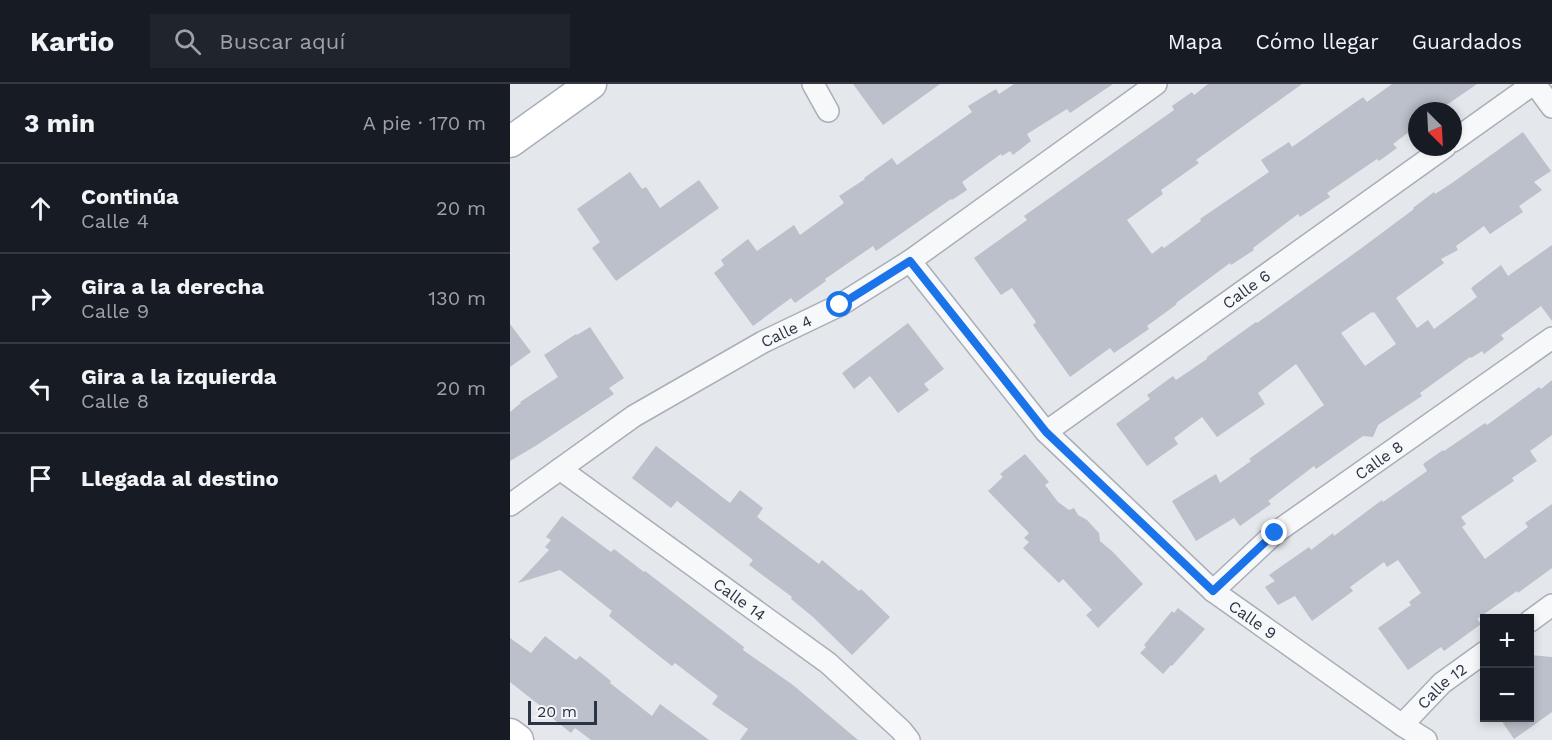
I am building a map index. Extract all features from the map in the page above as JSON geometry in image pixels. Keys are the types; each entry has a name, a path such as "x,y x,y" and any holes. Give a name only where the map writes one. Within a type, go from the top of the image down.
{"street":[{"path":"510,142 591,84"},
{"path":"813,84 828,111"},
{"name":"Calle 4","path":"510,505 644,411 763,342 840,305 910,261 1156,84"},
{"path":"1462,135 1534,84 1552,107"},
{"name":"Calle 6","path":"1046,432 1432,156"},
{"name":"Calle 9","path":"910,261 1046,432 1213,591 1402,726 1426,740"},
{"name":"Calle 8","path":"1213,591 1275,533 1552,338"},
{"name":"Calle 14","path":"560,469 828,663 909,740"},
{"path":"1534,618 1552,605"},
{"name":"Calle 12","path":"1402,726 1442,683 1480,656"},
{"path":"510,734 518,740"}],"building":[{"path":"853,84 940,84 883,125"},
{"path":"1014,84 1113,84 1070,113 1067,109 1027,134 1031,141 1013,155 1010,151 1002,156 1001,154 962,182 967,190 876,251 873,246 795,303 791,298 753,326 714,273 724,265 721,260 748,239 757,251 794,225 800,235 844,203 839,196 892,158 897,165 972,112 968,106 996,89 999,94"},
{"path":"1208,84 1302,84 1196,160 1199,163 1161,190 1163,194 1127,220 1152,254 1162,246 1164,248 1201,221 1200,219 1269,172 1261,160 1289,142 1292,147 1363,97 1367,102 1392,84 1477,84 1451,102 1408,102 1408,133 1393,144 1397,148 1327,193 1330,197 1300,217 1298,214 1253,248 1254,250 1231,265 1230,263 1147,326 1149,329 1114,353 1110,348 1070,377 1033,325 1036,322 1012,288 1001,295 974,258 1027,220 1024,216 1174,110 1172,106 1192,92 1194,95"},
{"path":"1523,132 1551,171 1534,182 1542,190 1519,206 1523,212 1490,234 1484,226 1456,246 1458,250 1441,259 1444,263 1396,298 1417,328 1428,320 1434,329 1477,297 1471,288 1501,265 1508,276 1552,245 1552,321 1541,306 1501,335 1504,339 1484,354 1482,351 1470,357 1420,393 1422,396 1378,425 1373,437 1363,436 1316,469 1314,466 1268,501 1271,504 1240,526 1234,518 1196,541 1172,501 1216,474 1220,483 1251,461 1249,459 1324,405 1296,364 1258,393 1265,404 1217,437 1202,417 1174,438 1178,444 1147,466 1116,424 1150,399 1147,395 1173,376 1176,380 1207,359 1359,250 1434,192 1435,194","holes":["1373,313 1396,344 1365,366 1341,333"]},
{"path":"630,172 642,189 646,187 660,208 699,180 719,208 616,281 592,248 600,242 577,209"},
{"path":"908,323 944,369 924,384 929,390 898,413 870,376 854,389 842,373"},
{"path":"510,324 531,352 510,367"},
{"path":"590,327 624,378 609,388 614,394 510,461 510,412 520,402 558,377 544,355"},
{"path":"1552,380 1552,435 1530,451 1537,461 1512,478 1514,481 1461,517 1466,524 1462,527 1485,559 1528,527 1525,523 1552,504 1552,568 1518,593 1517,591 1484,614 1480,614 1477,619 1480,625 1444,651 1441,647 1408,670 1378,628 1411,605 1409,602 1421,593 1398,560 1387,567 1384,562 1350,587 1353,591 1312,621 1295,596 1278,605 1265,587 1275,581 1269,575 1309,547 1311,550 1333,533 1334,536 1382,500 1383,502 1427,471 1423,464 1443,450 1485,423 1487,425 1539,387 1541,389"},
{"path":"656,446 730,503 740,490 763,508 757,517 819,564 822,560 859,591 861,589 890,617 852,655 791,599 792,597 749,565 753,560 677,501 671,508 632,478"},
{"path":"1025,454 1049,482 1045,485 1058,502 1069,510 1074,508 1078,515 1087,520 1099,533 1100,541 1143,584 1098,628 1086,615 1092,610 1063,579 1059,583 1023,548 1029,542 1024,538 1029,533 988,491 1003,477 1000,474"},
{"path":"562,516 611,552 614,549 645,571 744,647 743,650 793,685 858,740 740,740 748,729 712,704 718,696 675,663 672,666 645,645 609,616 612,611 560,570 518,583 549,550 545,547 551,540 546,537"},
{"path":"1178,608 1205,629 1163,674 1140,653 1172,611 1174,613"},
{"path":"545,636 576,660 580,656 652,716 660,704 709,740 591,740 575,728 571,733 510,682 510,638 531,653"},
{"path":"1534,655 1552,657 1552,712 1514,739 1502,722 1534,722"}],"route":[{"path":"840,305 910,261 1046,432 1213,591 1275,533"}]}
